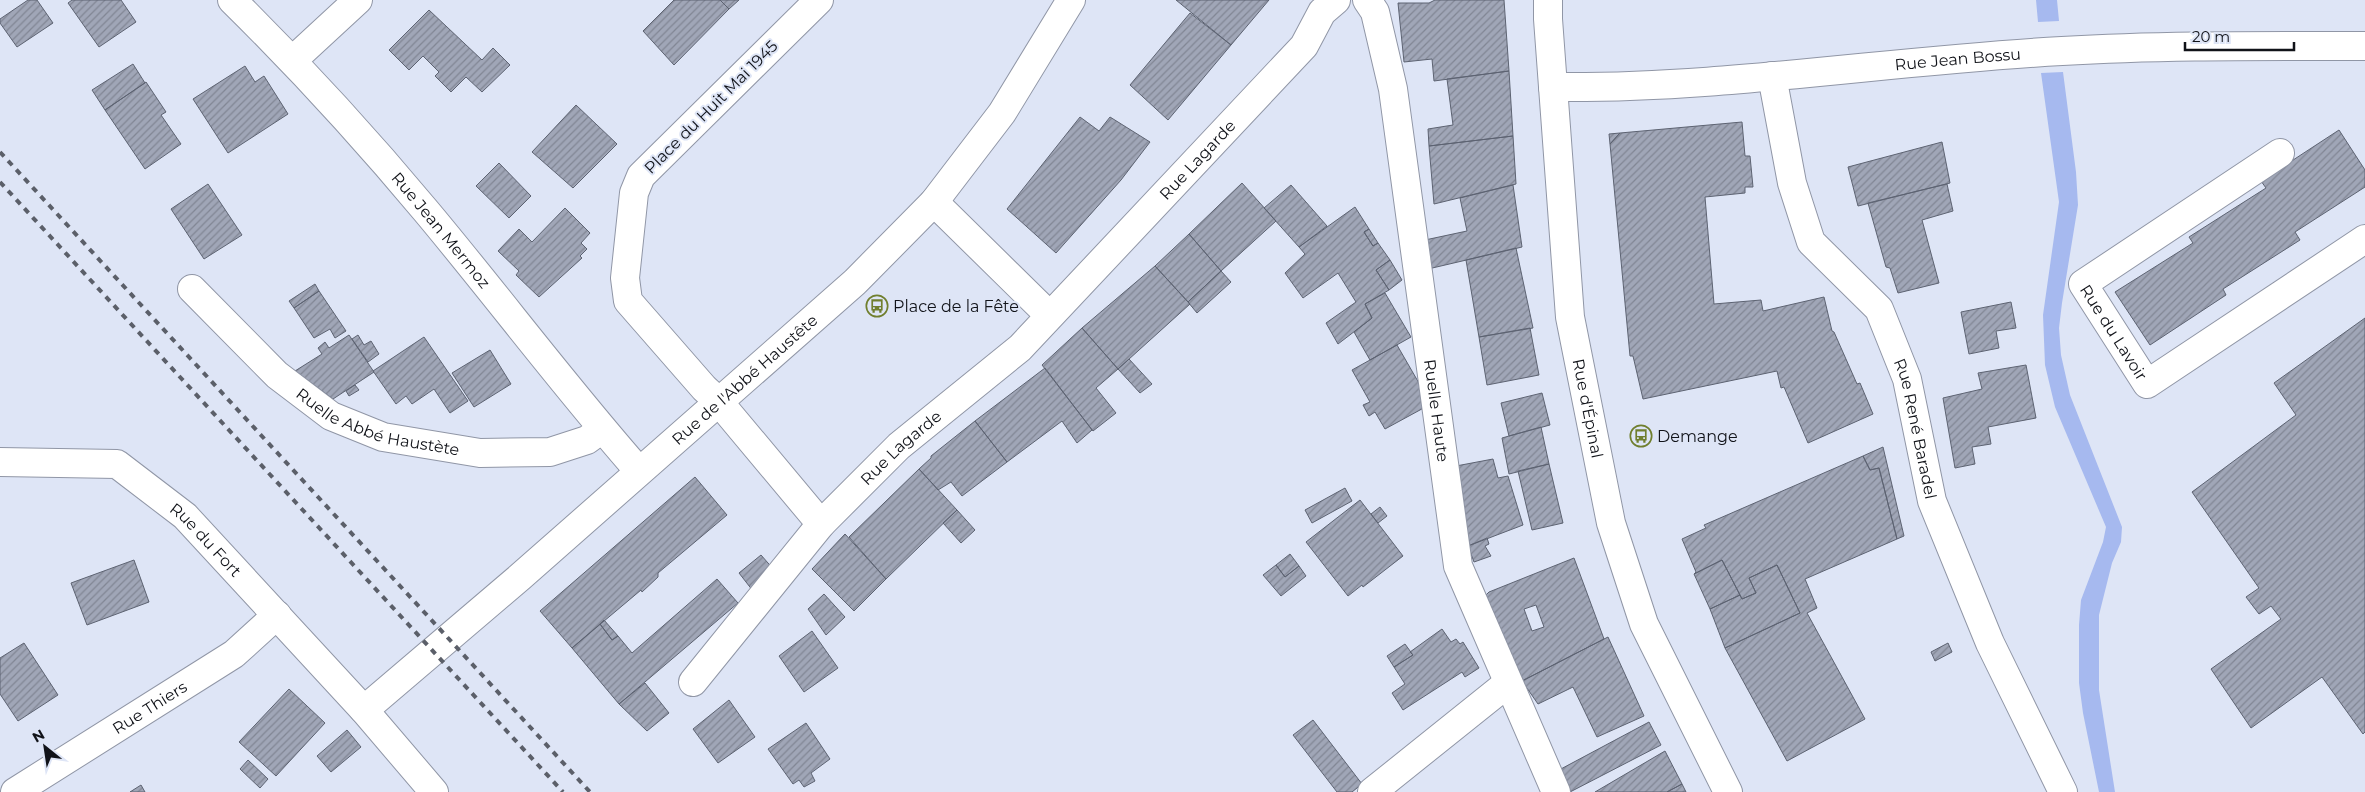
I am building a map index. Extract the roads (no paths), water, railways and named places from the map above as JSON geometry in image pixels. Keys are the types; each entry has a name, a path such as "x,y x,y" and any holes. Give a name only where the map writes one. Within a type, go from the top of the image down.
{"street":[{"name":"Rue Jean Mermoz","path":"232,0 292,60 426,210 602,429 639,471"},
{"path":"292,60 358,0"},
{"name":"Place du Huit Mai 1945","path":"720,402 704,388 628,301 625,278 634,193 641,176 819,0"},
{"name":"Rue Lagarde","path":"693,682 822,524 899,446 1020,348 1049,314 1304,46 1322,12 1336,0"},
{"name":"Rue d'Épinal","path":"1548,0 1570,318 1611,523 1644,624 1728,792"},
{"name":"Rue de l'Abbé Haustête","path":"364,710 520,577 855,282 934,202 1002,113 1065,2"},
{"name":"Ruelle Haute","path":"1371,6 1393,89 1458,566 1556,792"},
{"name":"Rue Jean Bossu","path":"1553,87 1606,88 1696,84 2063,50 2365,46"},
{"name":"Rue René Baradel","path":"1772,76 1792,183 1811,242 1879,309 1907,379 1932,501 1990,643 2063,792"},
{"name":"Rue du Lavoir","path":"2280,153 2084,284 2147,384 2365,238"},
{"path":"934,202 1049,314"},
{"name":"Ruelle Abbé Haustète","path":"192,289 285,381 331,416 383,437 480,453 550,452 587,440 602,429"},
{"path":"720,402 822,524"},
{"name":"Rue du Fort","path":"0,462 117,464 185,516 364,710 434,792"},
{"name":"Rue Thiers","path":"15,792 234,654 277,615"},
{"path":"1372,792 1508,683"}],"water":[{"path":"2036,0 2057,0 2059,21 2038,22"},
{"path":"2063,72 2076,172 2078,205 2059,328 2061,355 2070,395 2122,527 2121,542 2112,563 2099,615 2099,690 2115,792 2099,792 2079,683 2081,600 2103,542 2106,527 2055,407 2045,365 2043,315 2059,202 2041,73"}],"railway":[{"path":"0,152 590,792"},
{"path":"0,182 563,792"}],"place":[{"name":"Place de la Fête","path":"877,306"},
{"name":"Demange","path":"1641,436"}]}
